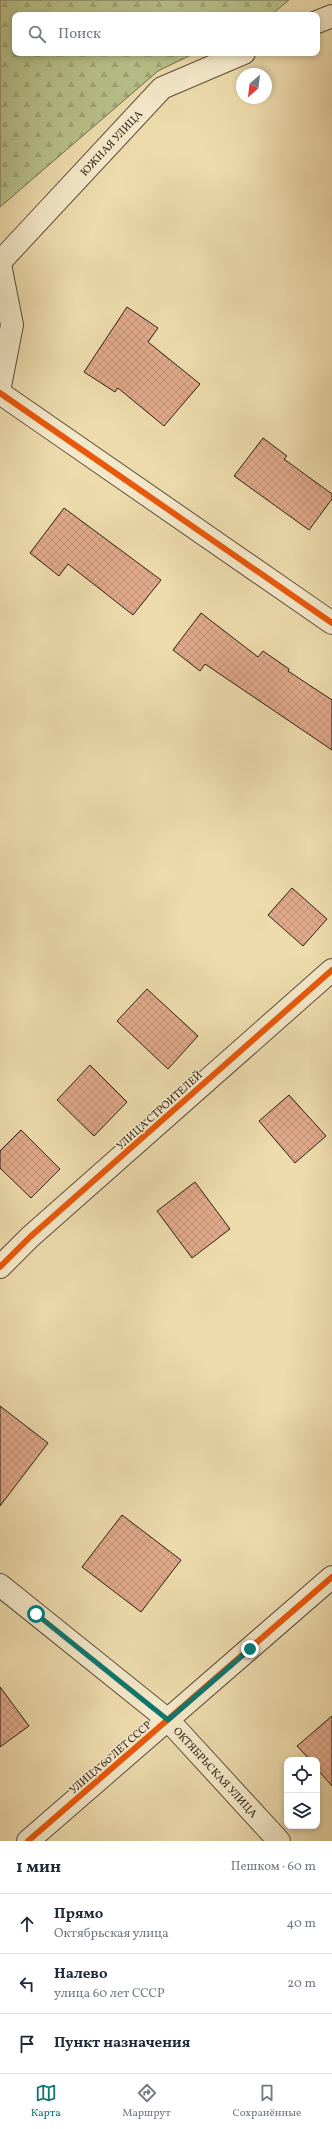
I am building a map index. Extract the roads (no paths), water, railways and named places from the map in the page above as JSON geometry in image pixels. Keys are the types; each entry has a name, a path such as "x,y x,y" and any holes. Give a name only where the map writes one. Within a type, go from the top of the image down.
{"street":[{"path":"320,21 332,16"},
{"name":"ЮЖНАЯ УЛИЦА","path":"0,263 162,88 237,56"},
{"path":"0,263 12,325 0,386"},
{"path":"0,393 332,623"},
{"name":"УЛИЦА СТРОИТЕЛЕЙ","path":"0,1267 36,1232 332,970"},
{"name":"УЛИЦА 60 ЛЕТ СССР","path":"28,1841 332,1577"},
{"name":"ОКТЯБРЬСКАЯ УЛИЦА","path":"0,1585 168,1720 279,1841"}]}
